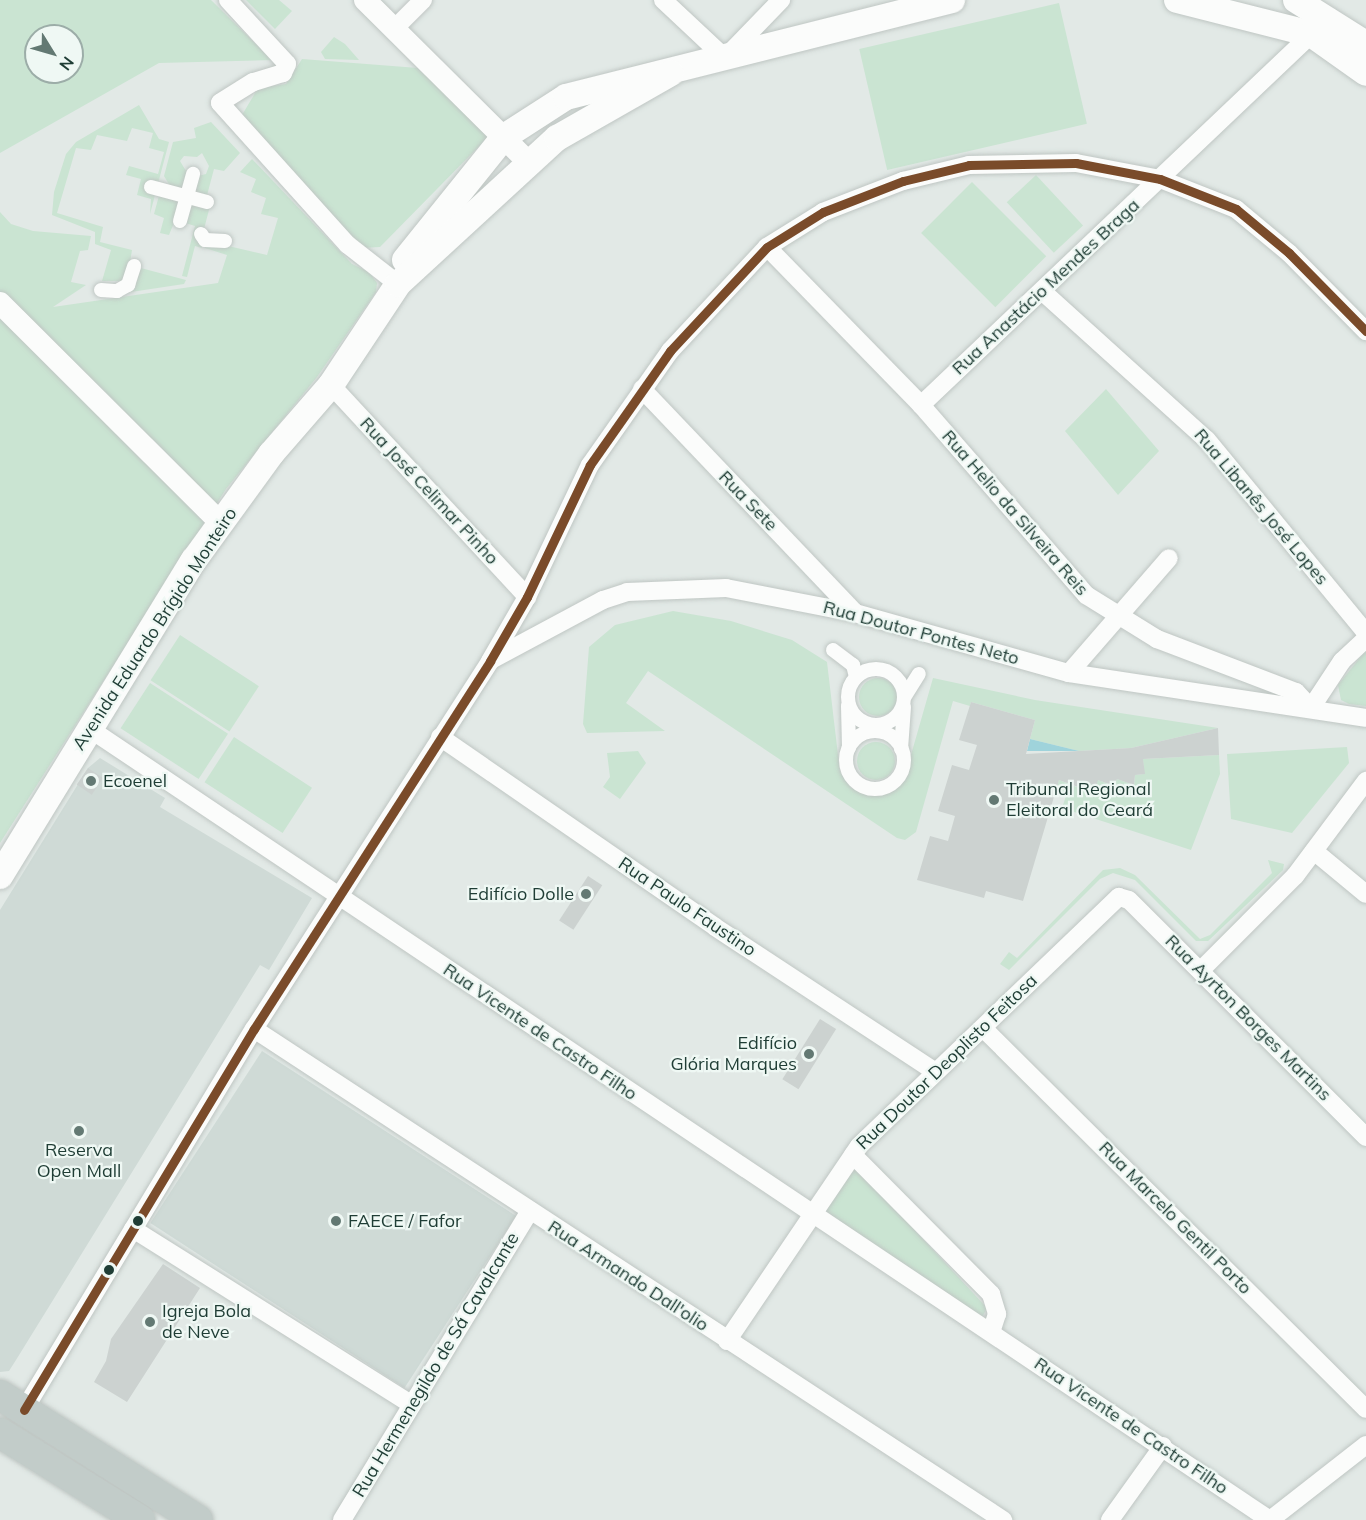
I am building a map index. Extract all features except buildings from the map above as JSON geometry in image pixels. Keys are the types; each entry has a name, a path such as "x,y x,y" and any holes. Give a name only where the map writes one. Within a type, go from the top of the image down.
{"highway":[{"path":"12,1402 198,1520"},
{"path":"0,1432 140,1520"}],"main road":[{"name":"Avenida Eduardo Brígido Monteiro","path":"0,876 221,523 331,385 438,214 504,137 566,97 671,73 952,0"},
{"path":"1177,0 1319,27 1365,42"},
{"path":"1296,0 1319,27 1366,73"},
{"name":"Avenida Eduardo Brígido Monteiro","path":"392,289 528,162 589,116 671,73"}],"street":[{"path":"228,0 284,57 283,73 252,82 220,103 392,289"},
{"path":"365,0 528,162"},
{"path":"394,29 423,0"},
{"path":"663,0 724,58 781,0"},
{"name":"Rua Anastácio Mendes Braga","path":"921,405 1319,27"},
{"path":"12,1402 133,1229 254,1029 490,661 527,597 590,465 670,351 767,247 823,212 903,181 969,165 1076,163 1160,179 1218,199 1257,224 1366,331"},
{"path":"180,221 193,174"},
{"path":"152,187 187,198 207,201"},
{"path":"204,240 225,242"},
{"name":"Rua Helio da Silveira Reis","path":"767,247 921,405 1061,571 1118,617 1213,664 1296,692 1311,708"},
{"path":"101,290 117,291 128,285 134,266"},
{"name":"Rua Libanês José Lopes","path":"1042,291 1207,440 1366,633"},
{"path":"0,303 221,523"},
{"name":"Rua José Celimar Pinho","path":"331,385 527,597"},
{"name":"Rua Sete","path":"642,389 855,613"},
{"path":"1069,673 1169,558"},
{"name":"Rua Doutor Pontes Neto","path":"490,661 603,600 656,588 726,588 855,613 1069,673 1366,718"},
{"path":"1311,708 1342,661 1366,639"},
{"path":"833,650 853,665 856,677 848,704 851,775 874,789 898,776 902,749 904,700 898,678 882,669 856,677"},
{"path":"848,704 858,719 876,726 893,720 919,674"},
{"name":"Rua Vicente de Castro Filho","path":"90,729 337,897 1163,1446 1270,1520"},
{"path":"849,748 871,731 889,735 902,749"},
{"name":"Rua Paulo Faustino","path":"440,737 715,927 936,1072"},
{"path":"1201,970 1295,876 1366,781"},
{"path":"1314,851 1366,894"},
{"name":"Rua Doutor Deoplisto Feitosa","path":"727,1341 853,1155 1110,901 1119,897 1130,900"},
{"name":"Rua Ayrton Borges Martins","path":"1130,900 1366,1137"},
{"name":"Rua Marcelo Gentil Porto","path":"983,1028 1366,1409"},
{"name":"Rua Armando Dall'olio","path":"254,1029 1003,1520"},
{"path":"853,1155 991,1294 997,1314 992,1332"},
{"name":"Rua Hermenegildo de Sá Cavalcante","path":"342,1520 530,1211"},
{"path":"133,1229 411,1404"},
{"path":"1270,1520 1366,1445"},
{"path":"1110,1520 1163,1446"}],"shaded area":[{"name":"Reserva Open Mall","path":"100,758 165,798 160,807 312,898 269,970 260,965 9,1371 0,1372 0,910 88,768"},
{"name":"FAECE / Fafor","path":"262,1051 516,1216 404,1388 150,1223"}],"green space":[{"path":"0,0 211,0 272,60 159,63 0,153"},
{"path":"246,0 279,0 292,11 275,29"},
{"path":"1059,3 1087,124 887,170 859,49"},
{"path":"334,37 345,44 359,60 325,59 321,52"},
{"path":"302,59 418,68 492,133 380,247 361,248 242,115 258,88 286,84"},
{"path":"139,105 159,139 169,142 150,214 151,199 137,195 141,179 126,175 129,166 158,174 164,152 149,148 153,133 132,128 127,141 97,135 91,150 76,148 57,213 103,227 100,242 132,250 127,281 102,281 111,250 95,244 95,232 52,215 54,192 66,154 76,142"},
{"path":"211,122 240,153 224,171 214,169 206,199 189,195 194,177 206,174 209,166 202,153 197,157 184,156 180,161 189,176 186,193 173,191 164,176 173,142 196,138 194,128"},
{"path":"252,159 352,264 369,272 377,283 376,292 317,377 226,489 0,843 0,212 11,224 33,231 91,236 88,250 80,251 71,282 86,285 53,307 218,283 227,255 205,248 207,241 267,255 278,218 261,214 266,198 251,192 256,179 240,172"},
{"path":"1036,175 1083,225 1054,253 1007,202"},
{"path":"972,182 1046,256 995,307 921,233"},
{"path":"160,192 184,198 169,235 160,233 164,218 154,214"},
{"path":"189,201 210,206 204,229 198,228 202,248 195,246 187,277 182,276 195,226 182,222"},
{"path":"137,267 186,280 184,284 131,292"},
{"path":"1106,389 1159,451 1118,495 1065,431"},
{"path":"673,611 731,621 792,640 827,662 840,772 851,788 866,795 889,792 905,776 933,678 1035,700 1218,728 1131,748 1079,751 1030,739 1035,720 971,702 970,706 953,701 916,832 905,840 897,838 648,671 626,703 665,731 587,733 583,724 589,647 615,625"},
{"path":"180,635 259,686 229,731 151,680"},
{"path":"1366,650 1366,706 1349,704 1341,700 1338,685"},
{"path":"878,678 891,684 897,697 891,710 878,716 865,710 859,697 865,684"},
{"path":"150,683 228,734 199,779 121,728"},
{"path":"234,737 312,788 283,833 205,782"},
{"path":"876,742 889,748 895,761 889,774 876,780 863,774 857,761 863,748"},
{"path":"1347,747 1349,763 1292,833 1231,819 1227,754"},
{"path":"638,751 646,763 620,799 603,787 610,777 607,753"},
{"path":"1219,755 1220,774 1191,850 1062,808 1066,796 1055,792 1059,780 1077,787 1080,781 1098,780 1114,786 1117,779 1134,785 1135,775 1144,774 1143,759"},
{"path":"1268,860 1284,864 1283,870 1208,941 1196,941 1135,880 1113,873 1100,879 1009,970 1000,964 1009,952 1017,958 1103,870 1120,868 1135,875 1200,939 1210,935 1272,873"},
{"path":"856,1167 987,1308 980,1321 824,1211"}],"water":[{"path":"1030,739 1079,751 1027,751"}],"transit line":[{"path":"24,1410 254,1029 490,661 527,597 590,465 670,351 767,247 823,212 903,181 969,165 1076,163 1160,179 1236,209 1289,253 1366,331"}],"place":[{"name":"Ecoenel","path":"91,781"},
{"name":"Tribunal Regional Eleitoral do Ceará","path":"994,800"},
{"name":"Edifício Dolle","path":"586,894"},
{"name":"Edifício Glória Marques","path":"809,1054"},
{"name":"Reserva Open Mall","path":"79,1131"},
{"name":"FAECE / Fafor","path":"336,1221"},
{"name":"Igreja Bola de Neve","path":"150,1322"}]}
